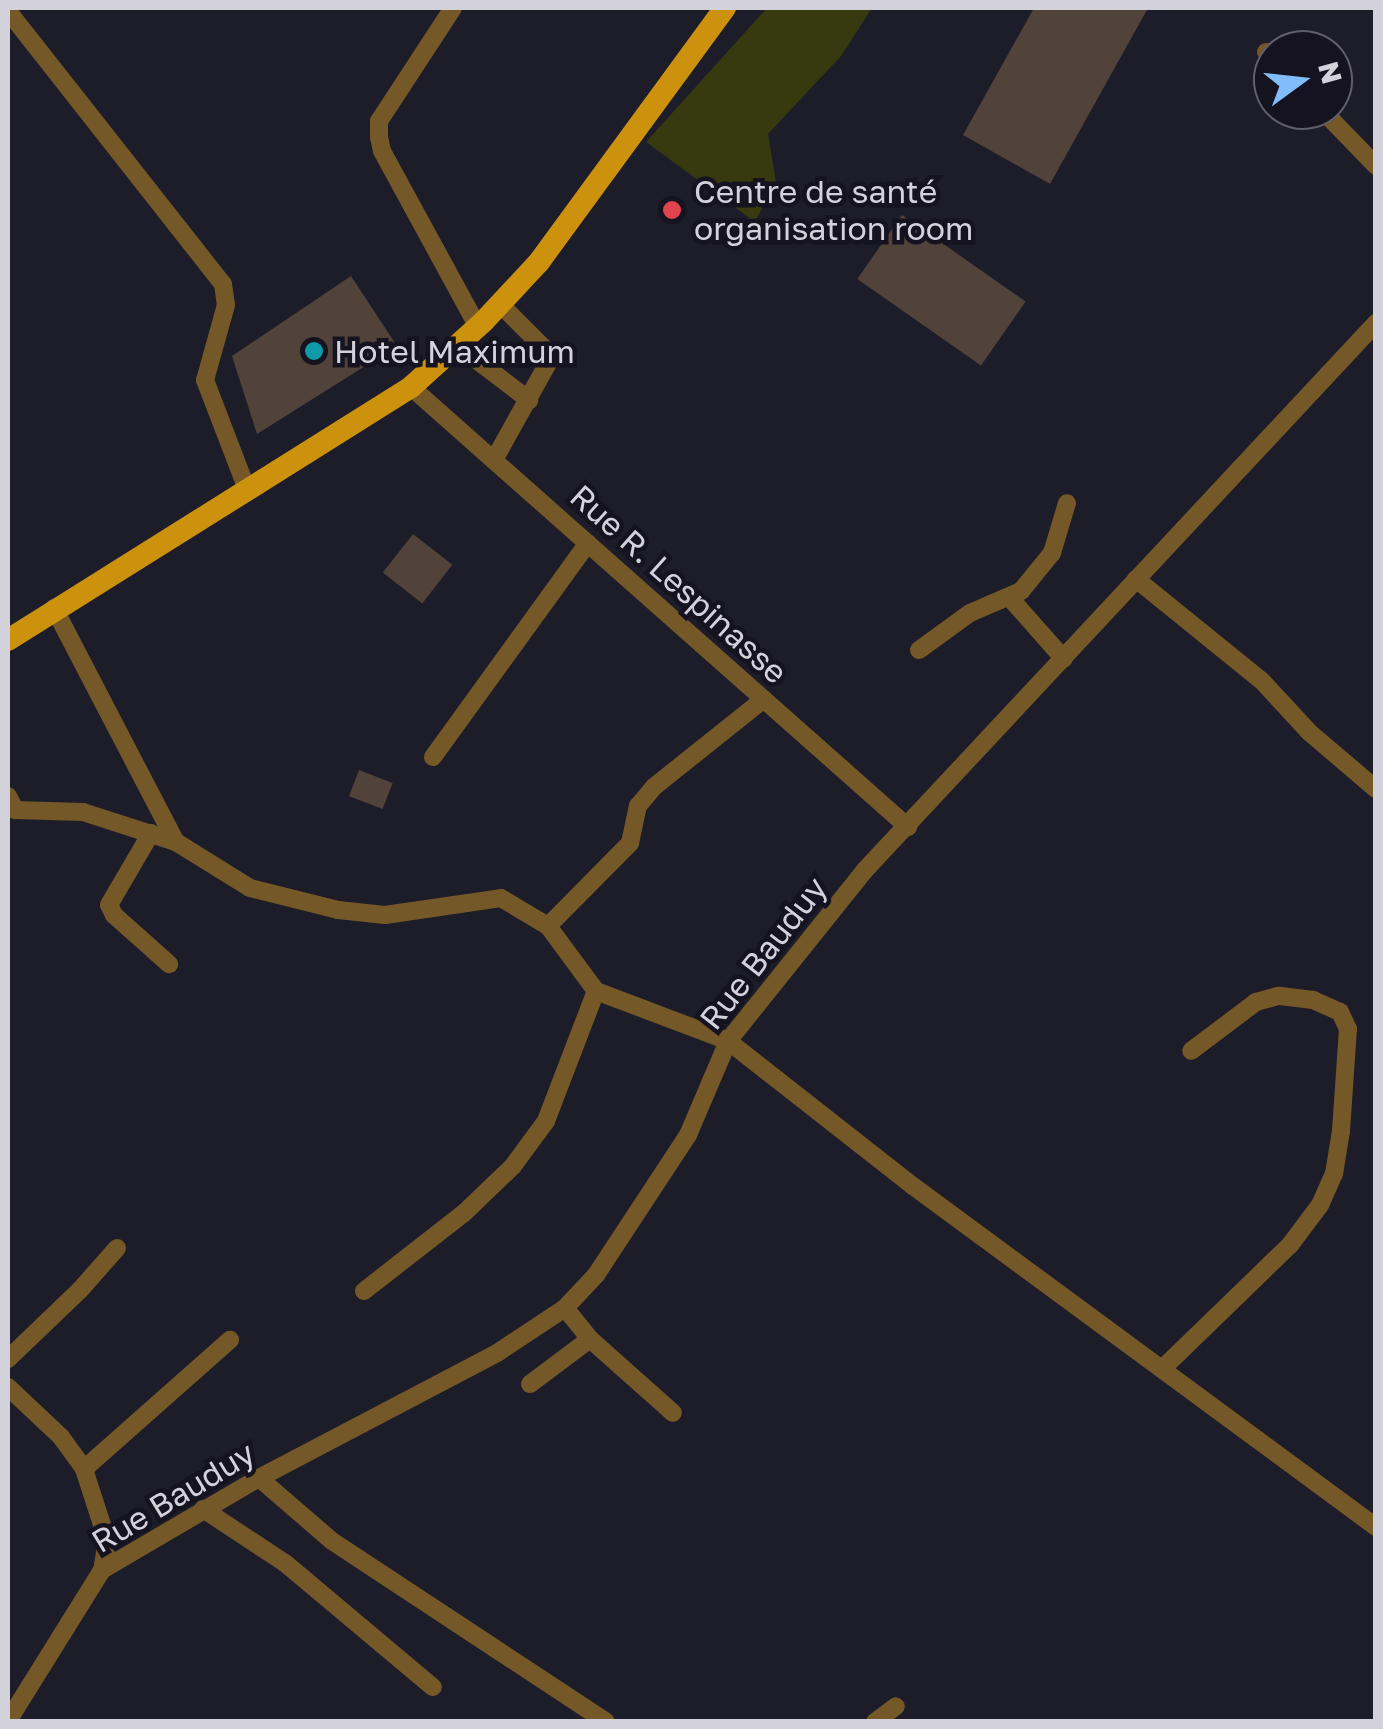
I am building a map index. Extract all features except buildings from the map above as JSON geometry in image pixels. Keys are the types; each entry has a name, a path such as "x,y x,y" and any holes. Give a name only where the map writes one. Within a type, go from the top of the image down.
{"main road":[{"path":"8,640 410,386 478,327 539,262 724,8"}],"street":[{"path":"452,8 380,122 379,137 382,151 478,327"},
{"path":"8,11 224,284 226,305 205,380 246,487"},
{"path":"1341,130 1376,166"},
{"path":"494,460 552,356 500,304"},
{"name":"Rue Bauduy","path":"8,1721 102,1570 258,1478 497,1353 565,1308 596,1275 688,1135 728,1041 865,870 1376,322"},
{"path":"457,345 530,400"},
{"name":"Rue R. Lespinasse","path":"410,386 908,827"},
{"path":"919,650 970,613 1010,598 1052,553 1067,503"},
{"path":"433,757 588,544"},
{"path":"1136,579 1262,681 1309,732 1376,789"},
{"path":"1010,598 1064,659"},
{"path":"54,608 176,842"},
{"path":"548,926 630,844 638,806 655,786 764,699"},
{"path":"8,796 15,810 83,812 176,842 250,888 338,910 384,915 500,898 548,926 596,991 728,1041 912,1186 1376,1527"},
{"path":"151,834 109,906 114,916 169,964"},
{"path":"364,1291 464,1214 513,1166 546,1121 596,991"},
{"path":"1162,1369 1290,1245 1320,1205 1334,1174 1341,1131 1348,1029 1340,1012 1313,1000 1278,996 1256,1002 1191,1051"},
{"path":"8,1359 80,1290 117,1248"},
{"path":"565,1308 590,1340 672,1413"},
{"path":"84,1468 230,1340"},
{"path":"530,1384 590,1340"},
{"path":"8,1387 62,1437 84,1468 106,1540 102,1570"},
{"path":"258,1478 332,1541 606,1722"},
{"path":"203,1509 285,1563 433,1687"},
{"path":"875,1722 896,1706"}],"green space":[{"path":"767,8 872,8 841,56 768,134 776,182 755,222 646,142"}],"place":[{"name":"Centre de santé organisation room","path":"672,210"},
{"name":"Hotel Maximum","path":"314,351"}]}
